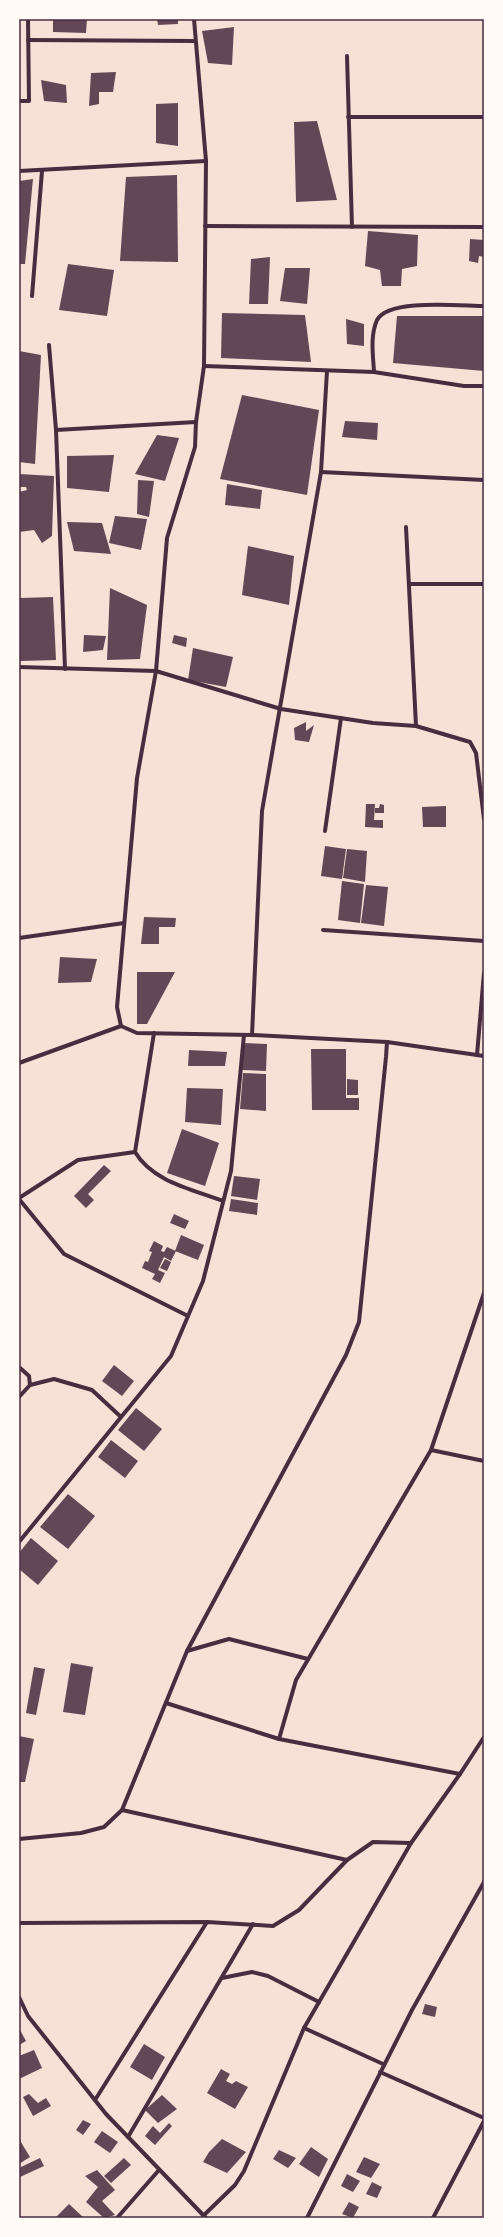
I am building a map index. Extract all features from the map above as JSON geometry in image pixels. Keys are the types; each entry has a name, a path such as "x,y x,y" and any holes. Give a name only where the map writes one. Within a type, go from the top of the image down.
{"street":[{"path":"19,101 29,101 28,19"},
{"path":"121,1026 117,1007 137,778 156,671 167,538 195,447 196,422 204,366 206,161 194,19"},
{"path":"28,40 195,41"},
{"path":"347,56 352,228"},
{"path":"348,117 484,117"},
{"path":"19,172 206,161"},
{"path":"32,296 42,171"},
{"path":"205,226 352,228 484,226"},
{"path":"374,372 373,334 378,318 389,310 407,305 484,306"},
{"path":"49,345 56,430 65,669"},
{"path":"204,366 374,372 464,386 484,386"},
{"path":"252,1035 262,811 281,709 321,472 327,371"},
{"path":"56,430 196,422"},
{"path":"321,472 484,480"},
{"path":"406,528 416,726"},
{"path":"409,584 484,584"},
{"path":"19,667 156,671 281,709 341,718 416,726 470,742 476,753 484,819"},
{"path":"325,831 341,718"},
{"path":"19,938 124,923"},
{"path":"323,930 484,941"},
{"path":"477,1055 484,973"},
{"path":"19,1063 121,1026 137,1033 252,1035 387,1042 484,1056"},
{"path":"154,1033 135,1152 141,1162 154,1174 223,1201"},
{"path":"19,1542 171,1356 203,1281 231,1171 244,1035"},
{"path":"19,1839 81,1833 97,1829 104,1827 122,1810 187,1652 346,1355 359,1322 387,1042"},
{"path":"135,1152 78,1160 19,1199 64,1254 188,1316"},
{"path":"279,1739 296,1680 431,1450 484,1293"},
{"path":"19,1367 29,1376 30,1385"},
{"path":"19,1397 30,1385 54,1379 92,1390 121,1417"},
{"path":"431,1450 484,1460"},
{"path":"187,1652 229,1639 308,1659"},
{"path":"166,1703 279,1739 460,1774"},
{"path":"19,1997 21,2005 28,2016 95,2100 159,2170 205,2217 235,2186 244,2171 304,2028 411,1843 460,1774 484,1737"},
{"path":"122,1810 347,1860"},
{"path":"19,1923 207,1922 273,1926 286,1920 299,1910 347,1860 373,1842 411,1843"},
{"path":"307,2218 383,2064 484,1882"},
{"path":"95,2100 207,1922"},
{"path":"128,2137 253,1924"},
{"path":"222,1978 252,1972 268,1976 319,2002"},
{"path":"304,2028 383,2064"},
{"path":"380,2072 484,2118"},
{"path":"433,2218 484,2121"},
{"path":"117,2218 159,2170"}],"building":[{"path":"53,19 87,19 86,33 53,32"},
{"path":"157,19 178,19 178,24 158,25"},
{"path":"234,27 232,65 208,63 202,31"},
{"path":"116,72 113,92 99,92 99,104 89,106 91,73"},
{"path":"41,80 66,85 67,103 44,101"},
{"path":"178,103 178,146 156,143 156,104"},
{"path":"317,121 337,200 296,202 294,122"},
{"path":"177,175 178,262 120,261 126,177"},
{"path":"33,179 25,264 19,264 19,181"},
{"path":"368,231 418,235 417,266 402,269 401,286 382,286 380,270 365,266"},
{"path":"470,239 484,240 484,257 479,256 478,263 469,261"},
{"path":"270,257 268,304 249,304 251,259"},
{"path":"68,264 114,270 107,316 59,310"},
{"path":"285,268 310,268 307,304 280,301"},
{"path":"222,313 305,315 311,362 221,358"},
{"path":"397,316 484,316 484,371 393,363"},
{"path":"346,319 364,324 364,346 347,344"},
{"path":"19,351 41,355 35,464 19,462"},
{"path":"242,395 319,410 307,495 220,479"},
{"path":"345,421 378,423 377,440 342,437"},
{"path":"157,435 179,438 165,481 135,474"},
{"path":"114,455 109,492 67,488 67,456"},
{"path":"19,474 54,476 52,536 42,543 34,530 19,532 19,492 27,490 26,487 19,487"},
{"path":"138,480 154,481 149,517 137,514"},
{"path":"227,484 262,490 260,509 225,505"},
{"path":"115,516 147,519 141,550 109,543"},
{"path":"67,522 102,523 111,554 74,551"},
{"path":"248,546 294,556 289,605 242,595"},
{"path":"110,588 147,605 140,659 107,660"},
{"path":"53,597 56,660 20,661 19,598"},
{"path":"84,635 106,636 103,650 83,652"},
{"path":"174,635 187,638 186,647 172,643"},
{"path":"193,648 233,657 226,687 188,680"},
{"path":"306,722 306,731 314,725 309,742 295,740 294,728"},
{"path":"366,804 375,804 374,820 383,820 383,828 365,827"},
{"path":"380,804 384,805 384,813 375,813 375,808 379,808"},
{"path":"446,806 446,827 423,827 422,807"},
{"path":"325,846 346,849 342,879 321,876"},
{"path":"347,849 367,851 365,882 343,878"},
{"path":"342,881 364,884 360,923 338,920"},
{"path":"366,885 388,887 384,926 361,923"},
{"path":"144,917 176,918 175,927 159,927 159,944 141,944"},
{"path":"60,957 97,959 91,982 58,983"},
{"path":"137,972 175,972 147,1024 137,1024"},
{"path":"243,1043 267,1044 266,1071 242,1070"},
{"path":"311,1049 346,1049 346,1098 359,1098 359,1110 312,1110"},
{"path":"189,1050 227,1052 225,1066 188,1066"},
{"path":"243,1073 266,1074 266,1111 240,1109"},
{"path":"347,1079 358,1080 358,1095 347,1095"},
{"path":"187,1088 223,1089 221,1125 185,1122"},
{"path":"182,1129 219,1143 205,1186 167,1173"},
{"path":"104,1165 111,1171 88,1194 94,1200 86,1208 74,1196"},
{"path":"234,1176 260,1179 257,1200 231,1196"},
{"path":"231,1199 258,1203 257,1215 229,1211"},
{"path":"174,1214 189,1221 185,1229 170,1223"},
{"path":"181,1235 204,1245 198,1260 175,1251"},
{"path":"154,1241 163,1246 161,1251 164,1252 167,1247 176,1251 171,1261 164,1257 158,1270 165,1273 160,1283 152,1279 155,1274 142,1268 145,1261 148,1262 152,1252 149,1251"},
{"path":"165,1259 171,1262 167,1271 160,1268"},
{"path":"114,1365 134,1381 122,1396 102,1381"},
{"path":"136,1408 162,1429 144,1451 118,1430"},
{"path":"111,1440 138,1461 125,1478 98,1457"},
{"path":"68,1494 95,1516 68,1549 40,1527"},
{"path":"31,1538 58,1561 38,1585 19,1569 19,1553"},
{"path":"71,1663 93,1667 85,1715 63,1712"},
{"path":"34,1667 45,1669 36,1715 26,1713"},
{"path":"19,1736 34,1739 25,1782 19,1782"},
{"path":"425,2004 437,2007 435,2017 422,2014"},
{"path":"19,2028 26,2041 19,2045"},
{"path":"144,2044 165,2057 152,2080 130,2067"},
{"path":"34,2050 42,2068 19,2079 19,2056"},
{"path":"221,2069 230,2074 226,2081 232,2084 236,2081 248,2087 235,2109 207,2093"},
{"path":"29,2094 38,2103 46,2098 51,2106 33,2116 23,2097"},
{"path":"162,2095 177,2109 158,2123 145,2110"},
{"path":"83,2120 91,2124 83,2135 76,2130"},
{"path":"169,2123 172,2126 155,2145 145,2136 153,2126 160,2133"},
{"path":"102,2131 118,2142 110,2153 94,2142"},
{"path":"19,2139 30,2157 19,2164"},
{"path":"222,2139 246,2152 227,2173 203,2162 209,2152"},
{"path":"311,2147 328,2159 319,2177 299,2164"},
{"path":"279,2150 296,2158 288,2168 273,2159"},
{"path":"364,2157 380,2164 371,2178 356,2172"},
{"path":"40,2158 44,2166 20,2177 19,2168"},
{"path":"124,2158 131,2165 111,2183 104,2176"},
{"path":"97,2170 115,2190 102,2201 115,2215 104,2218 86,2202 98,2187 85,2176"},
{"path":"347,2174 360,2181 353,2192 341,2186"},
{"path":"372,2182 382,2187 377,2198 366,2194"},
{"path":"349,2202 359,2207 353,2218 342,2214"},
{"path":"69,2204 84,2218 55,2218"}]}
